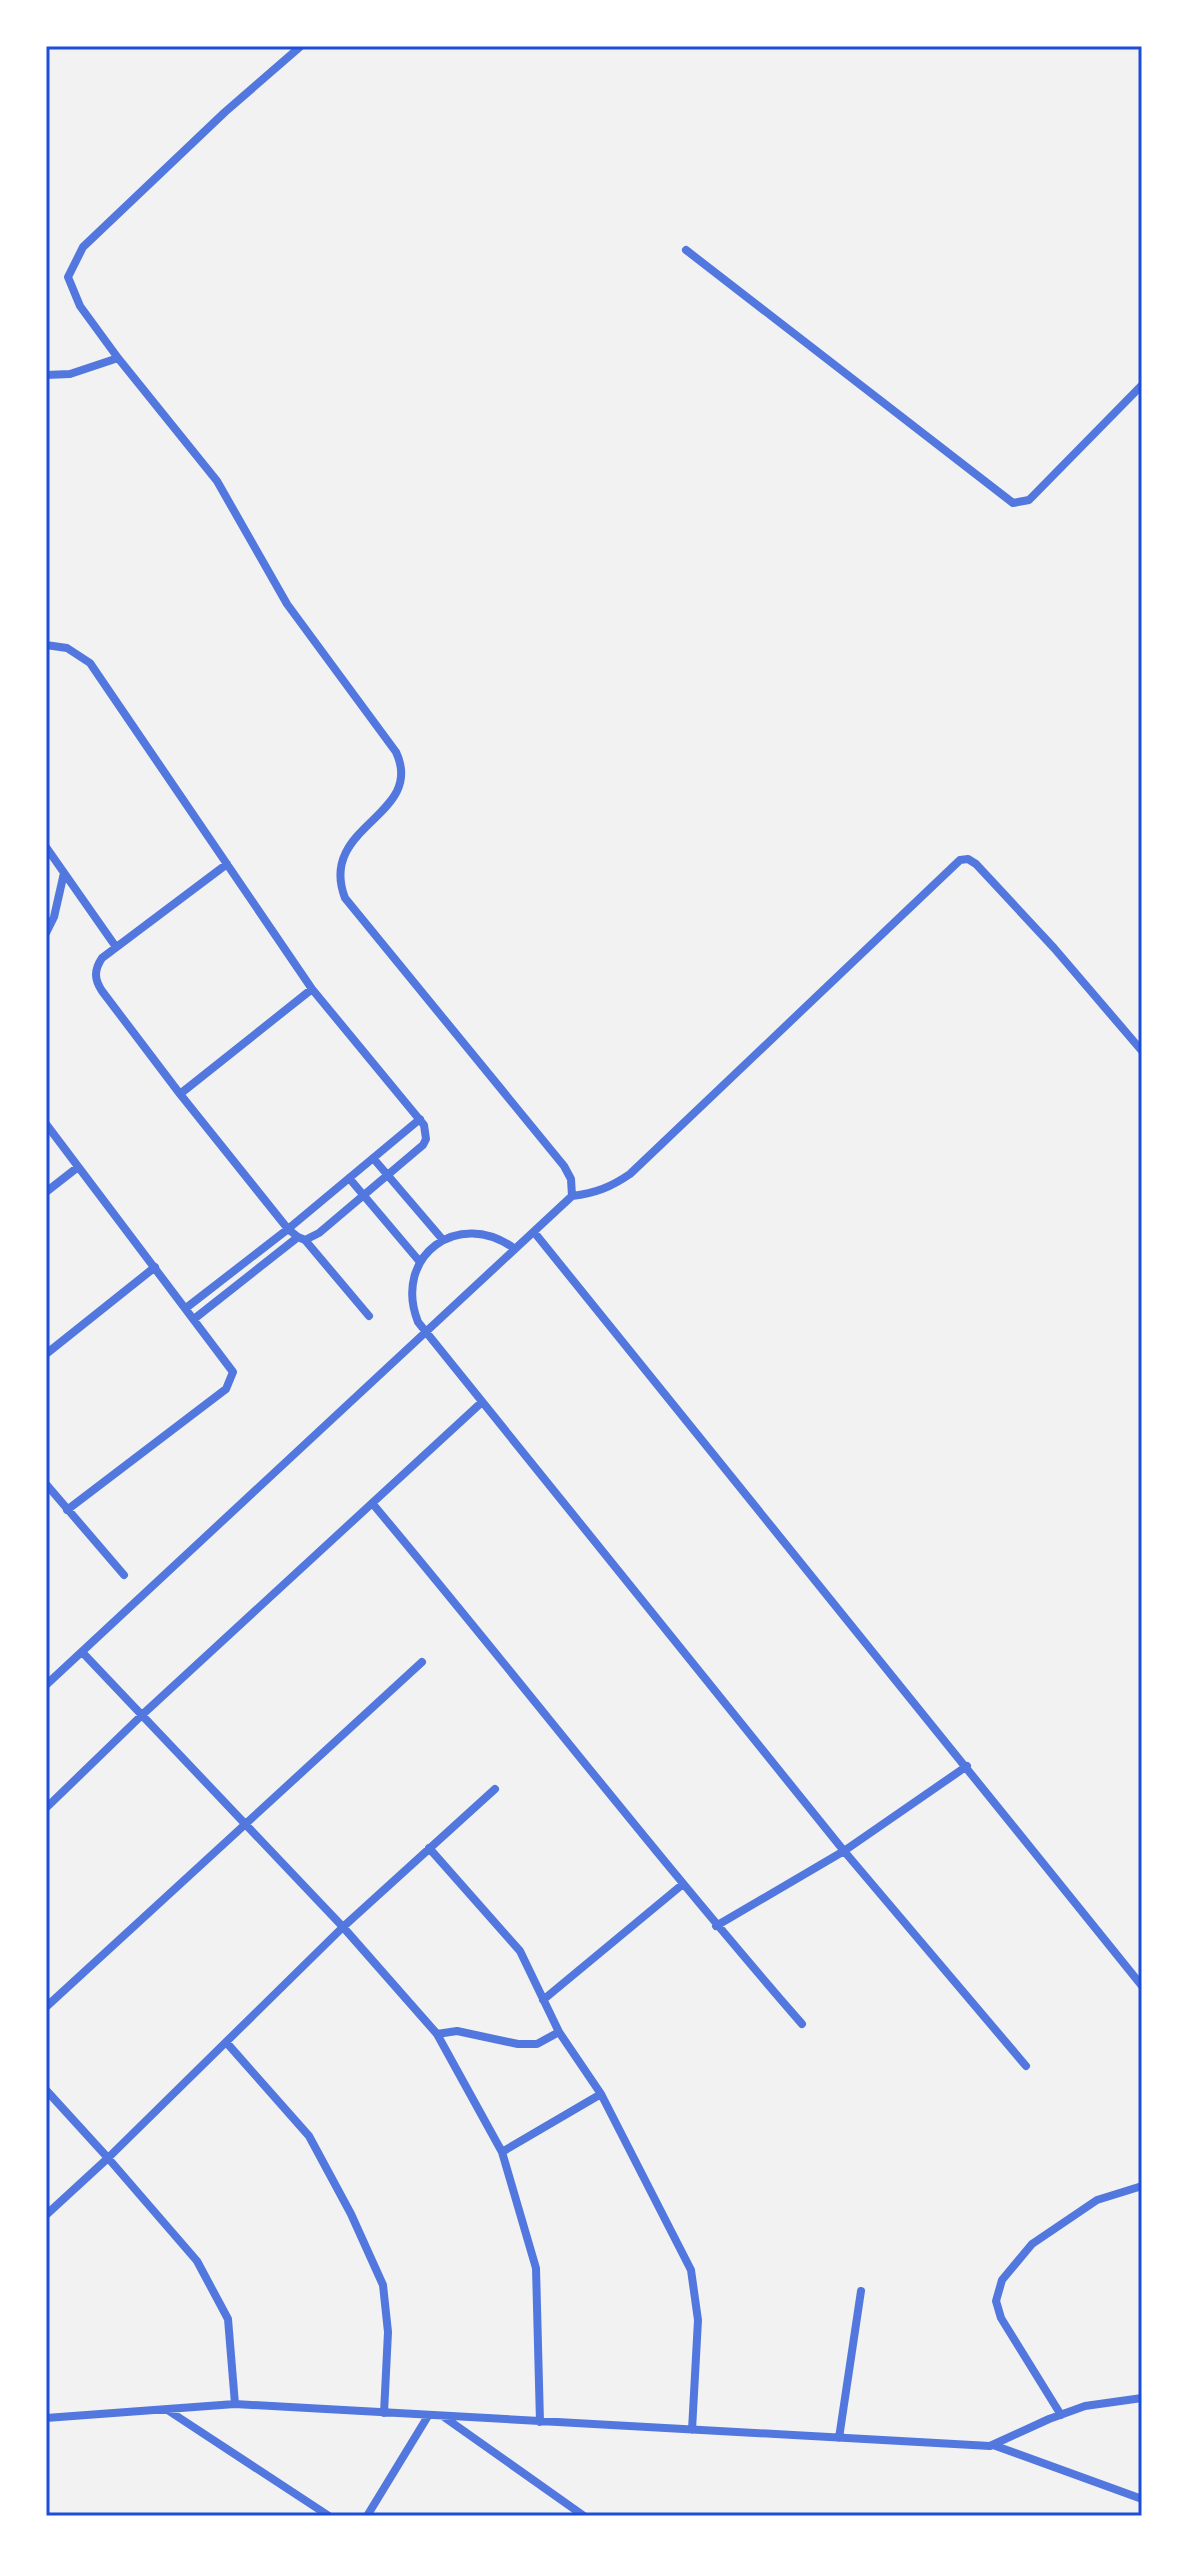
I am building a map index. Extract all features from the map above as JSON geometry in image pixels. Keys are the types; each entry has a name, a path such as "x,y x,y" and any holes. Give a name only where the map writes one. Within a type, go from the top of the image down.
{"street":[{"path":"301,46 225,112 83,247 68,277 80,306 217,481 287,604 396,752 402,779 395,796 353,841 343,857 339,877 345,898 564,1166 571,1179 572,1196"},
{"path":"686,250 1013,503 1029,500 1142,385"},
{"path":"46,375 70,374 118,358"},
{"path":"46,645 67,648 90,663 312,989 420,1119 426,1131 423,1145 319,1233 302,1238 194,1319"},
{"path":"46,847 116,947"},
{"path":"46,1685 572,1196 598,1193 630,1174 960,860 968,859 976,864 1054,948 1142,1051"},
{"path":"227,864 102,958 95,972 98,986 288,1229 302,1238 369,1316"},
{"path":"46,933 54,917 64,873"},
{"path":"180,1094 312,989"},
{"path":"186,1308 288,1229 420,1119"},
{"path":"46,1124 233,1372 226,1389 67,1510"},
{"path":"373,1158 443,1240"},
{"path":"46,1192 78,1167"},
{"path":"349,1178 420,1262"},
{"path":"515,1249 496,1237 475,1232 443,1240 426,1253 412,1285 411,1298 418,1322 844,1851 1026,2066"},
{"path":"534,1232 1142,1986"},
{"path":"46,1354 155,1267"},
{"path":"46,1808 142,1715 482,1402"},
{"path":"46,1484 124,1575"},
{"path":"372,1503 499,1655 716,1926 802,2024"},
{"path":"82,1652 343,1927 437,2034 502,2152 536,2268 540,2422"},
{"path":"46,2007 422,1662"},
{"path":"716,1926 844,1851 967,1766"},
{"path":"46,2215 343,1927 495,1789"},
{"path":"429,1848 520,1951 559,2032 601,2094 691,2270 698,2320 692,2430"},
{"path":"543,2000 683,1884"},
{"path":"437,2034 457,2031 518,2044 537,2044 559,2032"},
{"path":"226,2042 309,2136 351,2214 383,2285 388,2332 384,2413"},
{"path":"46,2090 197,2261 228,2319 235,2404"},
{"path":"502,2152 601,2094"},
{"path":"1061,2415 1001,2318 996,2301 1002,2280 1032,2244 1097,2200 1142,2186"},
{"path":"839,2438 861,2291"},
{"path":"993,2445 1085,2406 1142,2398"},
{"path":"46,2418 235,2404 993,2445 1142,2499"},
{"path":"168,2410 329,2516"},
{"path":"367,2516 428,2416"},
{"path":"444,2417 584,2516"}]}
